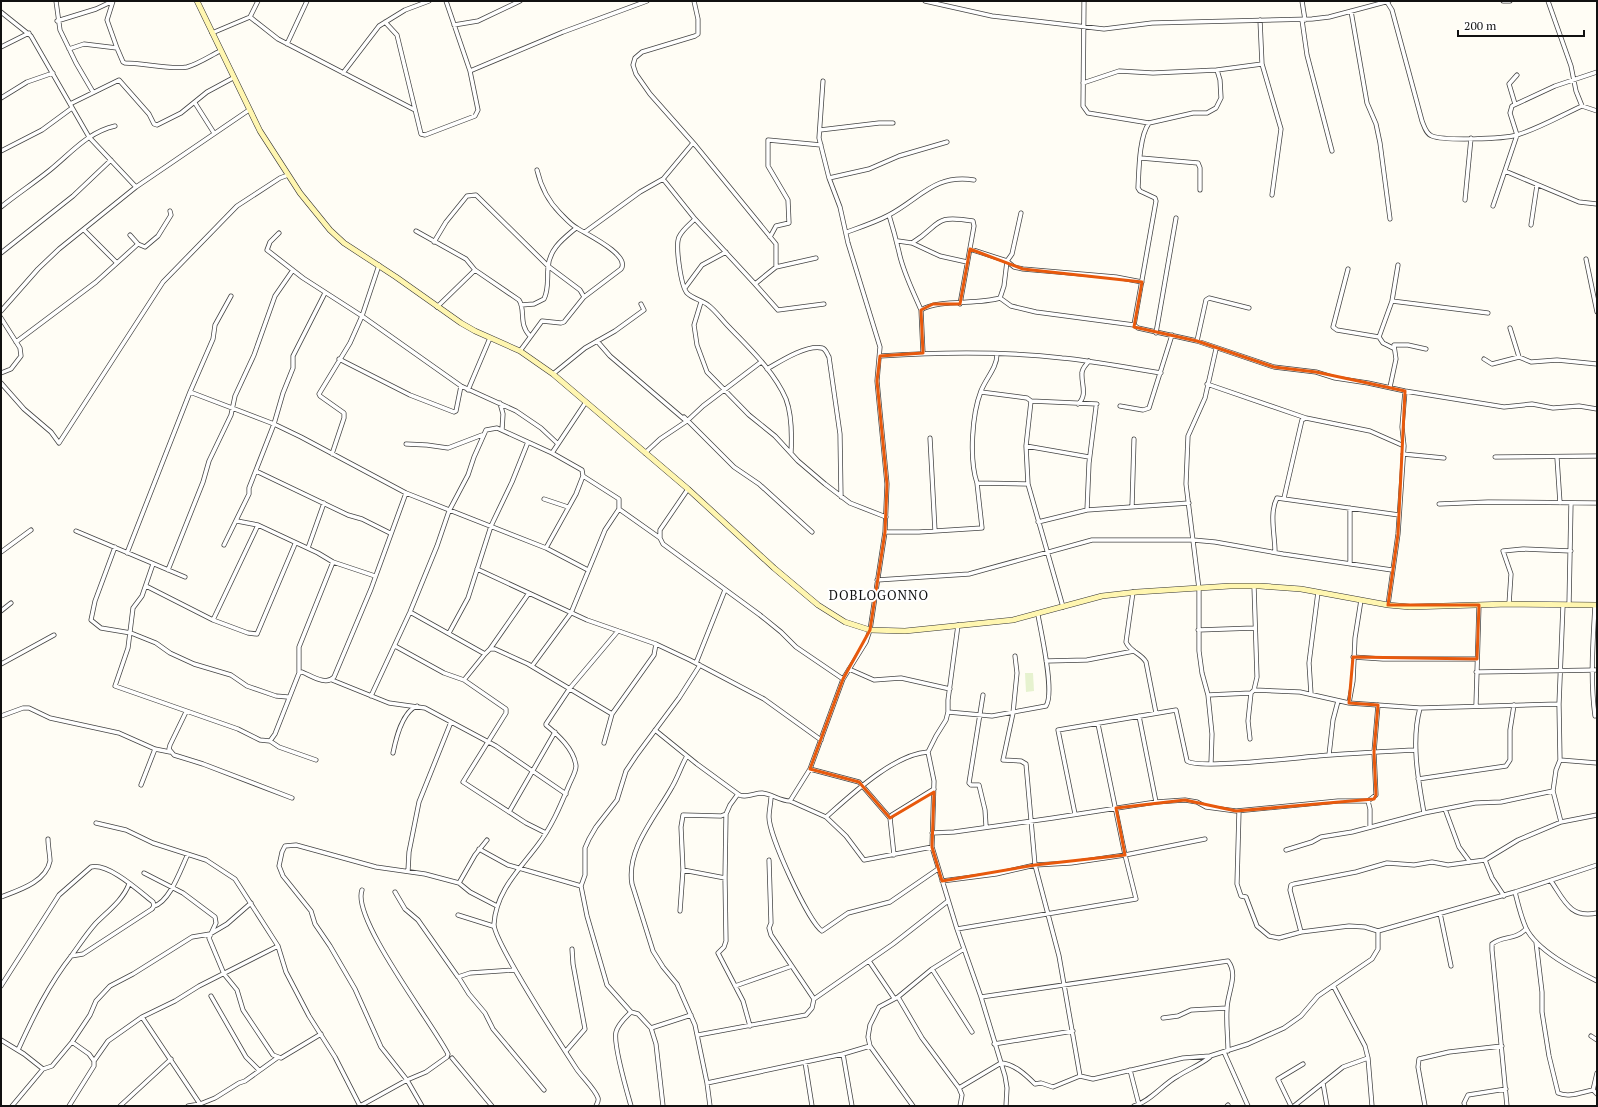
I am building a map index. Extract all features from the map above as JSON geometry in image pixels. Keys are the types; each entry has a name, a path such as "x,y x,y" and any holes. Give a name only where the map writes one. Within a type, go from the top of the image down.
{"street":[{"path":"56,1 57,21 69,49 93,92"},
{"path":"57,21 96,9 113,1"},
{"path":"113,1 107,20 108,28 123,62 125,63 139,63 180,68 188,66 220,51"},
{"path":"197,1 260,131 288,175 330,230 344,243 379,265 437,307 468,327 520,351 553,374 688,489 774,568 818,605 845,622 870,630 905,631 1013,620 1038,615 1102,596 1133,592 1254,586 1318,592 1388,605 1596,605 1592,670 1592,699 1596,716"},
{"path":"254,1 256,6"},
{"path":"212,33 250,17 258,1"},
{"path":"287,44 307,1"},
{"path":"343,73 376,29 405,10 429,1"},
{"path":"385,22 396,35 415,110 423,135 475,116 478,110 470,71 446,1"},
{"path":"454,25 478,20 520,1"},
{"path":"470,71 563,32 646,1"},
{"path":"694,1 698,24 698,34 642,52 635,58 633,65 636,74 650,94 693,143 776,244 776,267"},
{"path":"925,1 992,16 1104,29 1152,23 1303,20 1329,17 1388,1 1392,10 1416,103 1426,132 1431,136 1471,138 1509,137 1536,129 1582,106 1597,111"},
{"path":"1084,1 1083,106 1088,113 1149,123 1207,112 1216,108 1221,98 1220,80 1216,70"},
{"path":"1302,1 1307,55 1332,151"},
{"path":"1503,1 1510,1"},
{"path":"1548,1 1575,80 1576,91 1582,106"},
{"path":"1351,11 1367,103 1376,124 1380,142 1390,219"},
{"path":"1,12 29,33 89,137 136,187"},
{"path":"250,17 275,37 287,44 415,110"},
{"path":"1260,20 1262,64 1281,129 1272,195"},
{"path":"1,47 29,33"},
{"path":"69,49 84,44 117,48"},
{"path":"1083,83 1119,71 1153,73 1216,70 1262,64"},
{"path":"1492,206 1517,135 1510,109 1514,104 1532,98 1555,86 1597,72"},
{"path":"1,98 27,82 53,73"},
{"path":"1514,104 1509,84 1517,75"},
{"path":"70,104 119,80 149,114 154,124 157,125 195,103 207,92 234,78"},
{"path":"790,801 810,769 843,679 866,642 870,630 886,517 886,466 877,381 880,347 850,250 847,232 840,207 829,178 821,145 820,130 823,81"},
{"path":"195,103 214,133"},
{"path":"1,151 42,130 72,108"},
{"path":"1,311 49,258 136,187 249,110"},
{"path":"820,130 879,123 893,123"},
{"path":"1134,325 1156,201 1155,198 1139,190 1142,141 1144,129 1149,123"},
{"path":"1,207 89,137 104,129 115,126"},
{"path":"1465,200 1471,138"},
{"path":"770,237 776,226 789,224 790,218 788,200 768,166 768,140 821,145"},
{"path":"829,178 869,169 899,156 947,142"},
{"path":"585,232 640,192 663,179 693,143"},
{"path":"1141,158 1198,163 1200,168 1200,190"},
{"path":"1,253 73,196 111,160"},
{"path":"520,351 542,321 564,322 584,297 621,269 623,265 623,261 614,252 585,232 576,228 552,203 543,190 537,170"},
{"path":"1505,171 1579,202 1597,204"},
{"path":"1,383 24,409 51,432 59,443 163,282 237,206 280,178 288,175"},
{"path":"847,232 889,215 938,183 948,179 959,178 974,180"},
{"path":"663,179 695,219 778,310 824,304"},
{"path":"1531,225 1537,185"},
{"path":"434,242 446,222 467,196 472,194 480,198 548,266 580,290 584,297"},
{"path":"130,235 138,244 145,247 158,236 171,215 170,211"},
{"path":"1000,298 1004,286 1007,261 1012,254 1021,213"},
{"path":"889,215 898,241 899,252 908,279 921,310 923,353"},
{"path":"912,243 940,221 949,218 972,222 974,226 960,304"},
{"path":"1156,332 1176,218"},
{"path":"695,219 682,232 678,241 678,264 687,293 708,305 766,369 786,400 792,432 791,453"},
{"path":"521,305 534,304 544,299 548,285 548,266 556,246 576,228"},
{"path":"84,230 117,263"},
{"path":"416,231 466,259 476,270 519,300 524,328 530,336"},
{"path":"279,234 270,242 267,250 293,270 325,293 362,316 461,386 516,410 541,428 557,443"},
{"path":"898,241 912,243 940,256 967,262"},
{"path":"16,342 96,282 121,261 138,244"},
{"path":"970,249 1007,261 1014,266 1023,269 1116,277 1142,282"},
{"path":"685,288 702,265 726,252"},
{"path":"755,284 776,267 816,258"},
{"path":"1586,259 1597,312"},
{"path":"332,454 344,418 344,413 319,394 350,343 362,316 379,265"},
{"path":"1379,337 1392,301 1398,265"},
{"path":"1348,269 1333,327 1337,330 1379,337 1383,343 1393,348 1396,359 1390,388"},
{"path":"168,570 203,482 209,461 254,355 275,296 293,270"},
{"path":"437,307 476,270"},
{"path":"224,545 249,494 249,488 274,424 283,393 293,368 293,356 325,293"},
{"path":"126,553 190,392 213,339 215,325 231,296"},
{"path":"921,310 933,304 960,304 1000,298 1011,306 1036,312 1134,325 1138,328 1197,341 1216,349 1274,367 1316,372 1338,379 1504,407 1532,404 1554,408 1579,406 1597,409"},
{"path":"1197,341 1206,300 1209,298 1249,308"},
{"path":"1392,301 1488,313"},
{"path":"701,302 695,321 697,345 707,372 723,390 798,461 841,497 850,503 886,517"},
{"path":"553,374 585,348 615,331 644,310 641,304"},
{"path":"1,318 20,348 21,356 11,369 1,373"},
{"path":"1510,328 1518,357"},
{"path":"1120,406 1139,410 1148,408 1161,373 1172,335"},
{"path":"468,390 490,338"},
{"path":"597,341 610,356 688,421"},
{"path":"1393,348 1396,345 1408,345 1426,349"},
{"path":"766,369 806,350 821,348 826,351 829,357 840,434 841,497"},
{"path":"1211,763 1212,734 1208,695 1202,673 1198,630 1199,589 1186,484 1188,436 1205,398 1216,349"},
{"path":"880,356 923,353 1029,355 1089,361 1161,373"},
{"path":"885,532 982,528 974,461 974,428 981,392 997,362 997,354"},
{"path":"1484,359 1492,364 1518,357 1531,362 1558,360 1597,364"},
{"path":"339,359 410,395 454,412 456,411 461,386"},
{"path":"1078,404 1084,393 1082,373 1089,361"},
{"path":"645,453 660,439 688,421 703,406 761,362"},
{"path":"1207,384 1306,418 1370,431 1404,446"},
{"path":"1388,605 1399,516 1404,446 1402,427 1405,391"},
{"path":"190,392 274,424 406,493 546,548 588,570"},
{"path":"981,392 1027,398 1031,401 1097,405 1089,456 1087,510"},
{"path":"1031,401 1026,446 1028,484 1063,607"},
{"path":"552,453 557,443 586,402"},
{"path":"500,403 503,414 502,430"},
{"path":"684,417 734,467 758,484 812,532"},
{"path":"1284,498 1302,420 1306,418"},
{"path":"371,696 410,612 437,546 449,511 468,475 482,435 486,430 497,428 502,430 552,453 582,470 583,476 546,548"},
{"path":"406,444 448,448 482,435"},
{"path":"930,438 934,531"},
{"path":"1132,507 1134,439"},
{"path":"449,633 468,598 491,526 512,482 528,442"},
{"path":"1026,446 1089,456"},
{"path":"1403,454 1444,458"},
{"path":"1495,458 1557,458 1597,456"},
{"path":"1557,458 1560,503"},
{"path":"256,471 390,533"},
{"path":"532,666 571,613 605,530 619,509 619,499 583,476"},
{"path":"977,484 1028,484"},
{"path":"660,538 662,527 688,489"},
{"path":"332,680 353,632 406,493"},
{"path":"1275,552 1274,504 1277,498 1399,516"},
{"path":"544,499 568,507"},
{"path":"1439,504 1488,502 1597,503"},
{"path":"308,548 324,503"},
{"path":"1038,522 1087,510 1189,503"},
{"path":"1569,605 1571,503"},
{"path":"1350,508 1350,564"},
{"path":"619,509 660,538 663,544 776,628 796,647 843,679"},
{"path":"237,521 258,525 295,544 308,548 333,562 375,576"},
{"path":"213,620 258,525"},
{"path":"1,552 31,530"},
{"path":"76,531 185,577"},
{"path":"877,580 969,574 1092,540 1193,540 1248,547 1392,570"},
{"path":"146,586 213,620 248,633 256,634 295,544"},
{"path":"115,548 95,601 91,620 101,628 131,633 156,643 170,653 194,664 231,675 247,686 276,696 288,697"},
{"path":"1509,604 1510,568 1503,551 1523,549 1540,551 1571,551"},
{"path":"299,672 299,647 333,562"},
{"path":"153,564 142,596 133,608 128,648 115,686 186,712 242,730 260,740 270,741 279,747 316,760"},
{"path":"477,569 571,613 656,644 698,664 764,699 821,740"},
{"path":"1250,739 1248,721 1256,676 1254,586"},
{"path":"663,1106 656,1044 651,1028 638,1014 631,1012 607,985 587,916 581,886 585,874 585,848 596,827 617,800 626,771 698,664 725,590"},
{"path":"1133,592 1126,642 1134,651 1142,654 1146,662 1156,713"},
{"path":"1311,694 1309,663 1318,592"},
{"path":"464,680 490,649 529,593"},
{"path":"1349,703 1353,681 1353,657 1361,600"},
{"path":"1,611 11,603"},
{"path":"1476,705 1476,672 1480,604"},
{"path":"1561,822 1554,792 1556,770 1560,760 1559,704 1563,605"},
{"path":"410,612 485,654"},
{"path":"948,712 981,716 1013,713 1043,707 1047,704 1049,700 1046,661 1038,615"},
{"path":"958,625 948,712 946,720 928,752 934,789 932,848 957,929 981,997 1000,1063 1007,1088 1006,1106"},
{"path":"1198,630 1254,628"},
{"path":"596,1106 598,1102 596,1095 566,1051 515,970 497,937 494,926 497,906 501,894 517,868 537,846 546,833 561,807 576,767 572,754 555,732 546,724 570,688 618,631"},
{"path":"1,664 54,635"},
{"path":"604,743 612,714 654,655 656,644"},
{"path":"395,646 444,673 464,680 507,711 463,782 509,812 546,833"},
{"path":"490,649 532,666 570,688 587,701 612,714"},
{"path":"1046,661 1087,660 1134,651"},
{"path":"1015,656 1017,673 1013,713 1003,760 1021,761 1026,764 1035,865 1065,985 1080,1076"},
{"path":"1353,657 1383,659 1477,659"},
{"path":"849,669 874,680 901,678 950,689"},
{"path":"1476,672 1597,670"},
{"path":"270,741 275,734 288,697 299,673 302,672 325,681 332,680 389,703 425,708 487,742 533,770 549,784 566,794"},
{"path":"1208,695 1252,692 1311,694 1349,703 1420,708 1446,708 1476,705 1559,704"},
{"path":"983,695 981,716 969,783 970,785 979,785 984,804 986,826"},
{"path":"1329,755 1333,720 1338,701"},
{"path":"932,833 954,832 986,826 1156,802 1185,800 1197,802 1206,807 1240,811 1338,801 1368,801 1376,796 1374,752 1378,705"},
{"path":"1418,779 1506,766 1510,760 1510,730 1514,705"},
{"path":"393,753 406,714 411,709 418,706"},
{"path":"1,716 23,708 29,708 50,718 119,733 155,748 203,764 292,798"},
{"path":"1420,708 1417,722 1416,750 1418,779 1424,813"},
{"path":"1075,814 1058,730 1176,710 1187,761 1196,764 1239,763 1329,755 1416,750"},
{"path":"170,752 170,745 186,712"},
{"path":"1139,716 1156,802"},
{"path":"408,871 409,852 419,802 451,722"},
{"path":"957,929 1136,899 1125,855 1098,724"},
{"path":"655,730 738,794 744,796 762,793 790,801 826,817 846,836 862,858 868,859 932,848"},
{"path":"509,812 555,732"},
{"path":"141,785 155,748"},
{"path":"826,817 863,786 908,756 928,752"},
{"path":"687,756 678,770 673,785 652,818 631,862 630,874 653,951 663,968 677,984 698,1035 710,1106"},
{"path":"1560,760 1597,763"},
{"path":"810,769 859,782 863,786 890,818 894,855"},
{"path":"890,818 894,813 922,798 934,789"},
{"path":"1286,850 1312,842 1321,837 1352,832 1424,813 1475,803 1501,802 1554,792"},
{"path":"738,794 730,805 726,814 726,941 724,947 718,953 743,1001 750,1026"},
{"path":"771,796 769,817 776,845 805,908 818,928 822,931 848,913 890,902 938,869"},
{"path":"1368,801 1370,827"},
{"path":"1445,809 1459,847 1470,862"},
{"path":"1240,811 1237,884 1241,896 1246,896 1257,926 1261,931 1278,938 1301,932 1349,926 1365,927 1378,931 1504,896 1597,865"},
{"path":"680,911 683,870 680,827 683,815 717,817 726,814"},
{"path":"1301,932 1290,890 1291,885 1356,872 1387,863 1414,865 1432,862 1448,865 1485,860 1496,855 1518,840 1543,831 1561,822 1597,815"},
{"path":"96,822 126,830 153,843 206,860 228,873 234,879 278,946 286,972 309,1016 348,1081 360,1106 407,1080 426,1072 447,1057 448,1054 407,992 377,938 362,909 362,890"},
{"path":"1,897 21,889 42,877 48,868 50,858 48,851 48,839"},
{"path":"942,881 996,874 1035,865 1071,863 1125,855 1205,839"},
{"path":"459,883 461,876 487,840"},
{"path":"422,1106 407,1080 381,1047 354,989 330,946 315,924 310,911 287,883 279,866 282,852 288,844 333,854 351,861 376,867 433,875 459,883 470,892 497,906"},
{"path":"479,850 517,868 581,886"},
{"path":"71,956 84,954 148,912 154,906 160,904 171,888 188,854"},
{"path":"769,860 771,923 769,928 772,935 814,999"},
{"path":"1485,860 1492,878 1504,896"},
{"path":"1,986 59,895 91,867 97,866 117,875 153,902 154,906"},
{"path":"683,870 725,878"},
{"path":"144,873 171,888 184,893 215,917 216,923 209,938 224,974 237,990 243,1010 264,1044 277,1058"},
{"path":"1551,881 1570,908 1581,914 1597,913"},
{"path":"18,1050 30,1024 55,978 97,923 109,912 130,884"},
{"path":"395,892 405,908 418,920 455,974 460,978 469,994 482,1009 493,1029 544,1090"},
{"path":"1515,892 1526,928 1536,942 1548,953 1597,981"},
{"path":"698,1035 806,1015 812,1008 814,999 869,961 948,901"},
{"path":"12,1106 44,1069 52,1066 72,1042 84,1025 96,1002 110,986 133,974 192,937 210,934 228,924 251,903"},
{"path":"1440,913 1451,966"},
{"path":"458,915 494,926"},
{"path":"1507,1106 1492,944 1497,940 1513,938 1526,928"},
{"path":"959,1088 1000,1063 1007,1063 1024,1072 1035,1084 1041,1083 1053,1087 1080,1076 1093,1079 1183,1058 1210,1056 1264,1038 1284,1028 1301,1016 1318,996 1334,987 1372,960 1378,949 1378,931"},
{"path":"1536,942 1542,992 1542,1012 1552,1070 1558,1093 1563,1095 1571,1095 1592,1090"},
{"path":"69,1106 94,1066 94,1061 108,1041 142,1017 278,946"},
{"path":"566,1051 585,1029 573,964 572,949"},
{"path":"913,1106 870,1046 868,1037 870,1025 879,1007 896,998 932,969 964,949"},
{"path":"869,961 896,998 922,1038 959,1088 962,1095 960,1106"},
{"path":"981,997 1228,961 1232,970 1231,987 1227,1008 1226,1051 1248,1106"},
{"path":"735,986 792,966"},
{"path":"932,969 972,1032"},
{"path":"460,978 470,973 515,970"},
{"path":"1334,987 1365,1046 1368,1058 1372,1106"},
{"path":"211,996 246,1056 259,1070"},
{"path":"1163,1018 1178,1016 1191,1010 1227,1008"},
{"path":"631,1012 621,1022 615,1033 631,1106"},
{"path":"651,1028 691,1015"},
{"path":"142,1017 200,1104"},
{"path":"994,1044 1073,1031"},
{"path":"188,1106 200,1104 245,1081 277,1058 282,1058 321,1034"},
{"path":"1591,1036 1597,1040"},
{"path":"1,1040 18,1050 44,1069"},
{"path":"72,1042 89,1054 94,1061"},
{"path":"707,1084 843,1054 870,1046"},
{"path":"1425,1106 1418,1067 1419,1059 1449,1052 1502,1046"},
{"path":"843,1054 852,1106"},
{"path":"1134,1106 1139,1105 1177,1076 1201,1065 1210,1056"},
{"path":"452,1058 492,1106"},
{"path":"1294,1106 1343,1067 1368,1058"},
{"path":"120,1106 171,1059"},
{"path":"805,1062 812,1106"},
{"path":"1291,1106 1278,1078 1303,1064"},
{"path":"1130,1070 1139,1105"},
{"path":"1592,1090 1597,1073"},
{"path":"1323,1084 1326,1106"},
{"path":"1465,1106 1464,1103 1468,1095 1506,1089"},
{"path":"1592,1090 1597,1094"},
{"path":"905,1106 910,1102"}],"highlighted area":[{"path":"970,249 1023,269 1142,282 1134,327 1197,341 1274,367 1316,372 1405,391 1398,534 1388,605 1479,605 1477,659 1353,657 1349,703 1378,705 1374,752 1376,795 1374,799 1236,811 1185,800 1116,808 1125,855 1035,865 942,881 932,847 934,792 890,818 859,782 810,769 843,679 870,630 885,532 887,484 877,381 880,356 923,353 921,310 933,304 960,304"}],"green space":[{"path":"1025,673 1033,673 1034,691 1026,692"}],"district":[{"name":"DOBLOGONNO","path":"879,595"}]}
